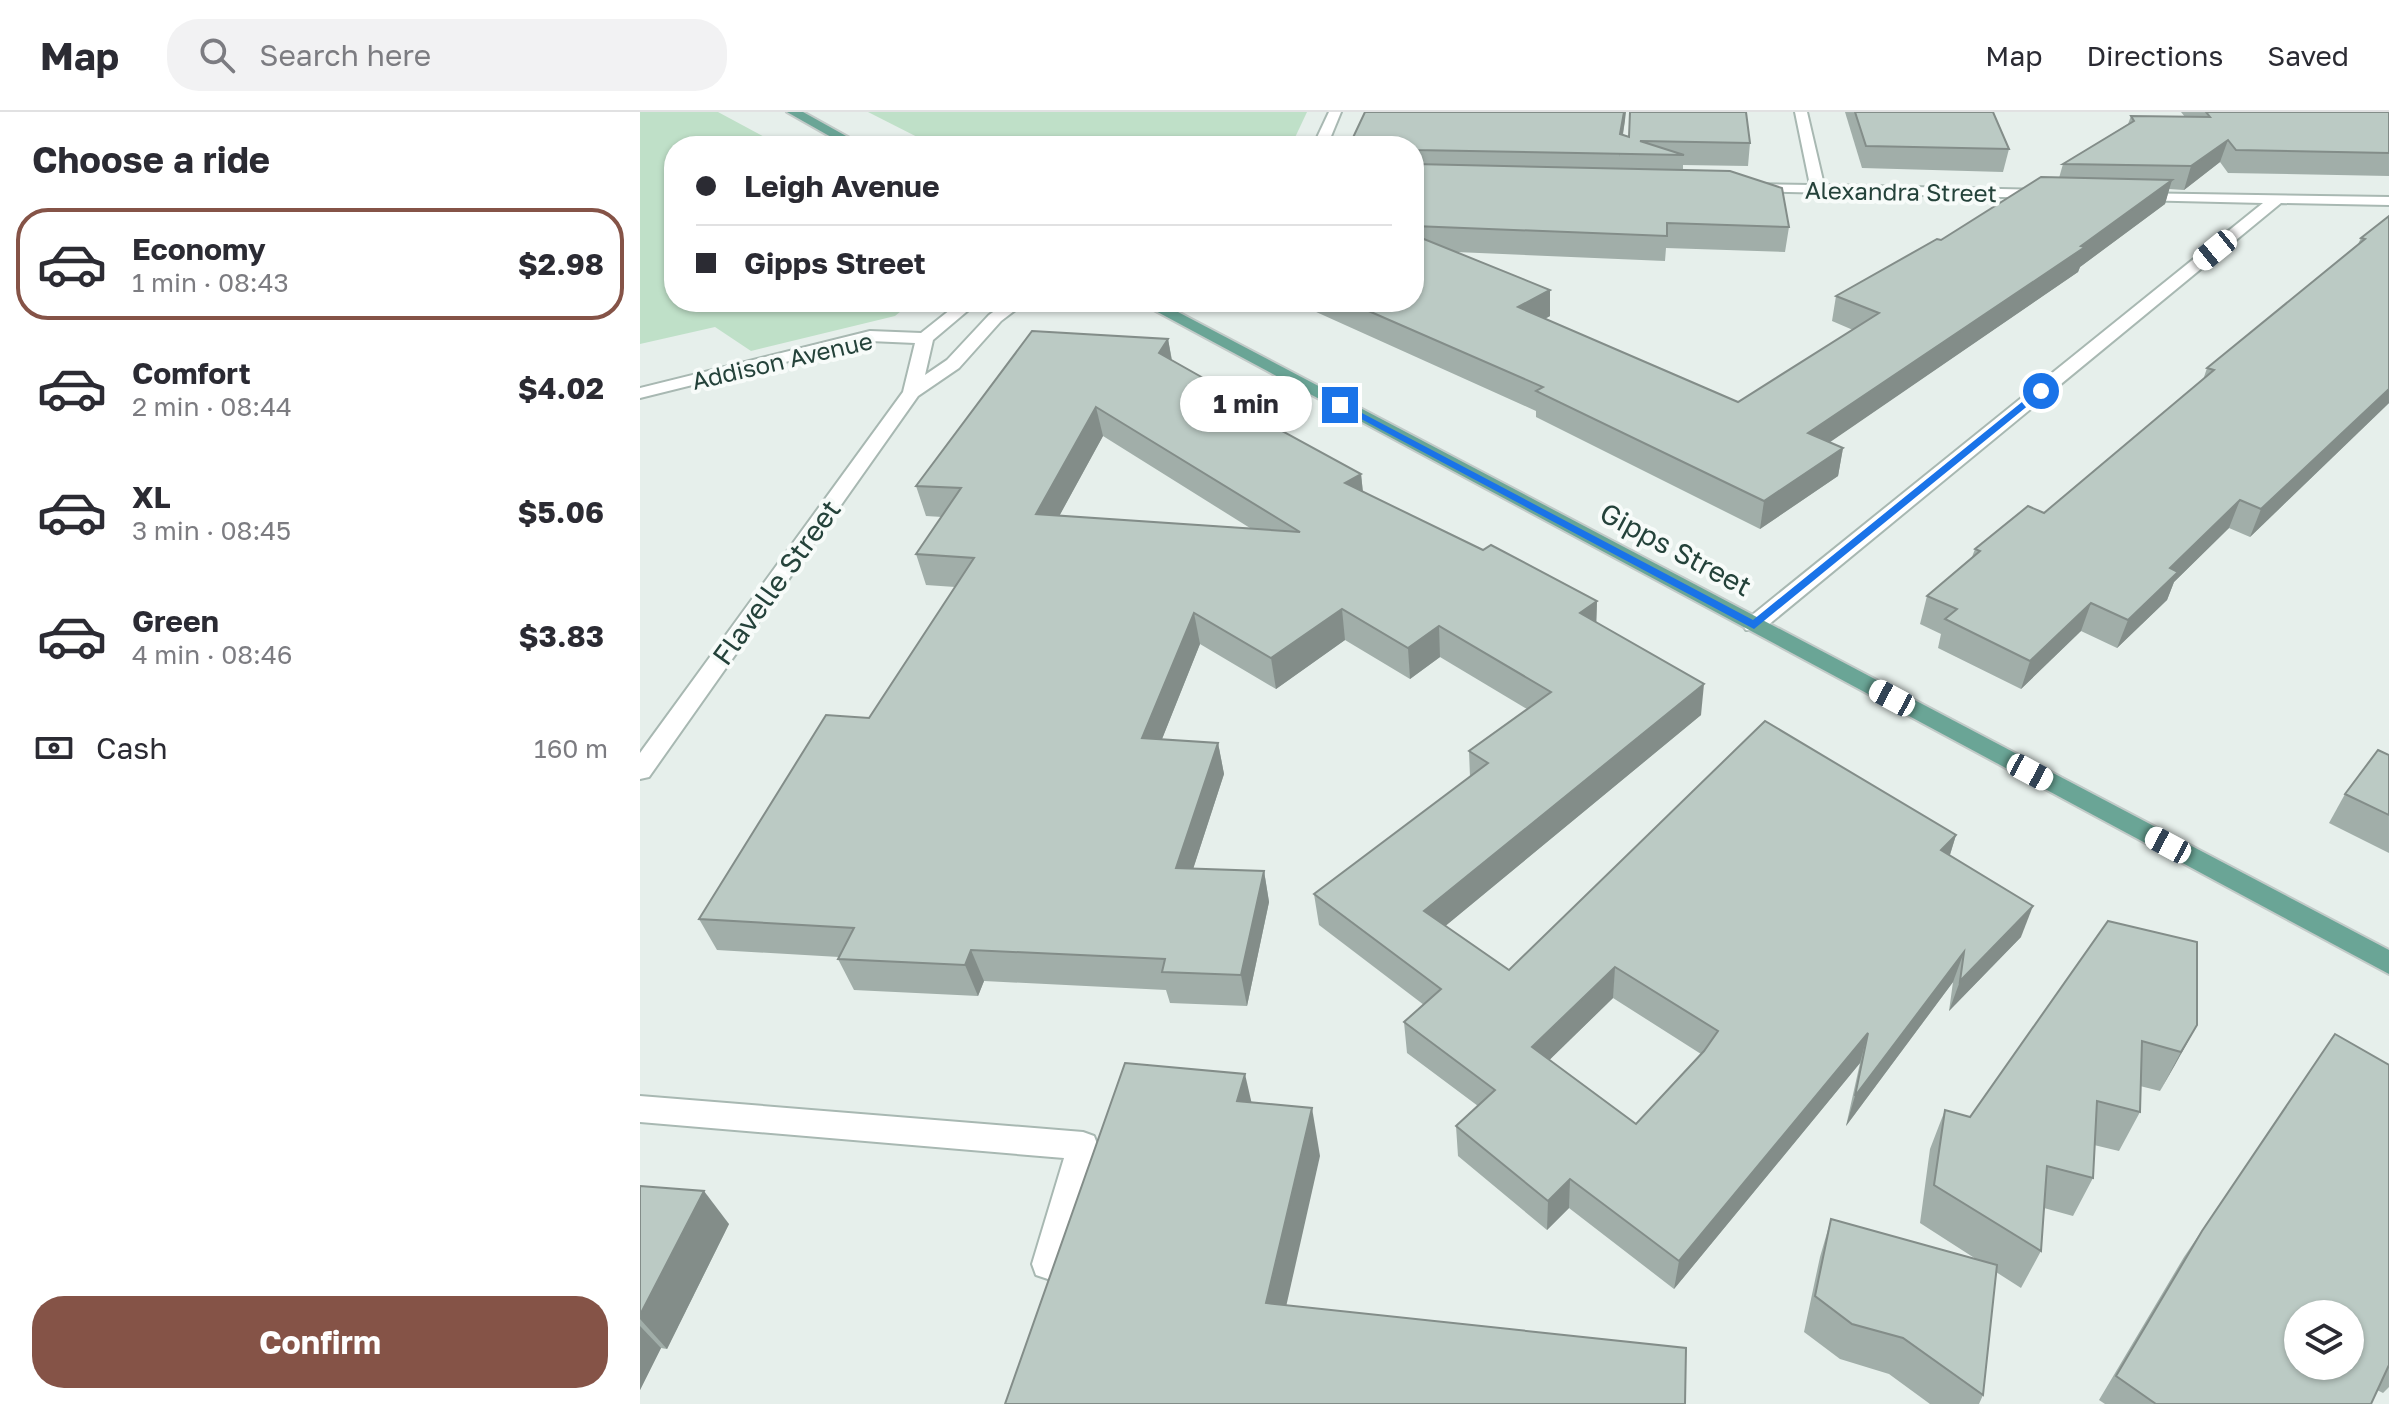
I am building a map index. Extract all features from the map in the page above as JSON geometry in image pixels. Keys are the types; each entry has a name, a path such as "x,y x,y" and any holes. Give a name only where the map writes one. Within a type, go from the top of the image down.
{"main road":[{"path":"793,112 838,136"},
{"name":"Gipps Street","path":"1166,312 2389,963"}],"street":[{"path":"1324,136 1335,112"},
{"path":"1801,112 1818,190"},
{"name":"Alexandra Street","path":"1740,188 2056,194"},
{"path":"2119,195 2389,201"},
{"path":"1754,625 2278,198"},
{"path":"925,338 958,312"},
{"name":"Flavelle Street","path":"640,771 912,392 953,364 1004,312"},
{"name":"Addison Avenue","path":"640,393 870,336 925,338"},
{"name":"Flavelle Street","path":"912,392 925,338"},
{"path":"640,1109 1083,1146 1048,1264"}],"green space":[{"path":"640,112 718,112 762,136 664,136 664,312 900,312 895,316 751,351 715,327 640,344"},
{"path":"868,112 1307,112 1296,136 915,136"}],"building":[{"path":"1365,112 1624,112 1620,134 1629,137 1630,112 1746,112 1750,143 1640,141 1684,155 1424,150 1424,136 1354,136"},
{"path":"1855,112 1993,112 2009,149 1866,146"},
{"path":"2206,112 2389,112 2389,153 2236,150 2228,140 2191,166 2063,164 2134,121 2131,116 2210,117"},
{"path":"1424,164 1730,171 1782,188 1789,227 1667,223 1667,236 1424,226"},
{"path":"2041,177 2172,180 2081,246 2085,247 1808,433 1843,448 1764,501 1536,391 1543,387 1371,312 1424,312 1424,239 1550,290 1518,307 1738,402 1879,313 1836,296 1937,239 1941,240"},
{"path":"2389,216 2389,389 2261,509 2240,500 2170,568 2178,572 2128,620 2091,603 2030,661 1945,619 1957,609 1927,596 1980,551 1975,549 2028,506 2044,513 2214,370 2207,368"},
{"path":"1032,331 1168,339 1159,353 1272,417 1264,421 1361,474 1345,483 1483,550 1491,545 1597,601 1580,613 1704,684 1424,911 1509,970 1765,721 1956,835 1941,850 2033,906 1960,981 1964,952 1855,1096 1868,1033 1679,1261 1570,1179 1548,1201 1456,1126 1495,1090 1404,1022 1441,989 1314,894 1488,763 1469,751 1551,692 1439,626 1408,648 1342,609 1271,658 1194,613 1142,738 1218,743 1176,868 1264,871 1241,975 1162,972 1165,959 971,950 965,965 838,959 854,928 699,919 826,715 869,718 974,558 916,554 961,488 916,486","holes":["1096,407 1300,532 1036,514","1615,967 1718,1031 1704,1051 1636,1124 1532,1047"]},
{"path":"2378,750 2389,755 2389,815 2345,794"},
{"path":"2108,921 2197,942 2197,1025 2181,1052 2142,1041 2140,1112 2097,1101 2093,1178 2047,1166 2041,1251 1934,1185 1945,1110 1970,1117"},
{"path":"2335,1034 2389,1065 2389,1365 2371,1404 2156,1404 2116,1376 2202,1231"},
{"path":"1125,1063 1245,1074 1237,1101 1312,1108 1266,1303 1686,1348 1685,1404 1005,1404"},
{"path":"640,1186 704,1191 640,1315"},
{"path":"1831,1219 1997,1265 1983,1395 1903,1338 1852,1324 1815,1296"}],"route":[{"path":"1340,405 1754,625 2041,391"}]}
